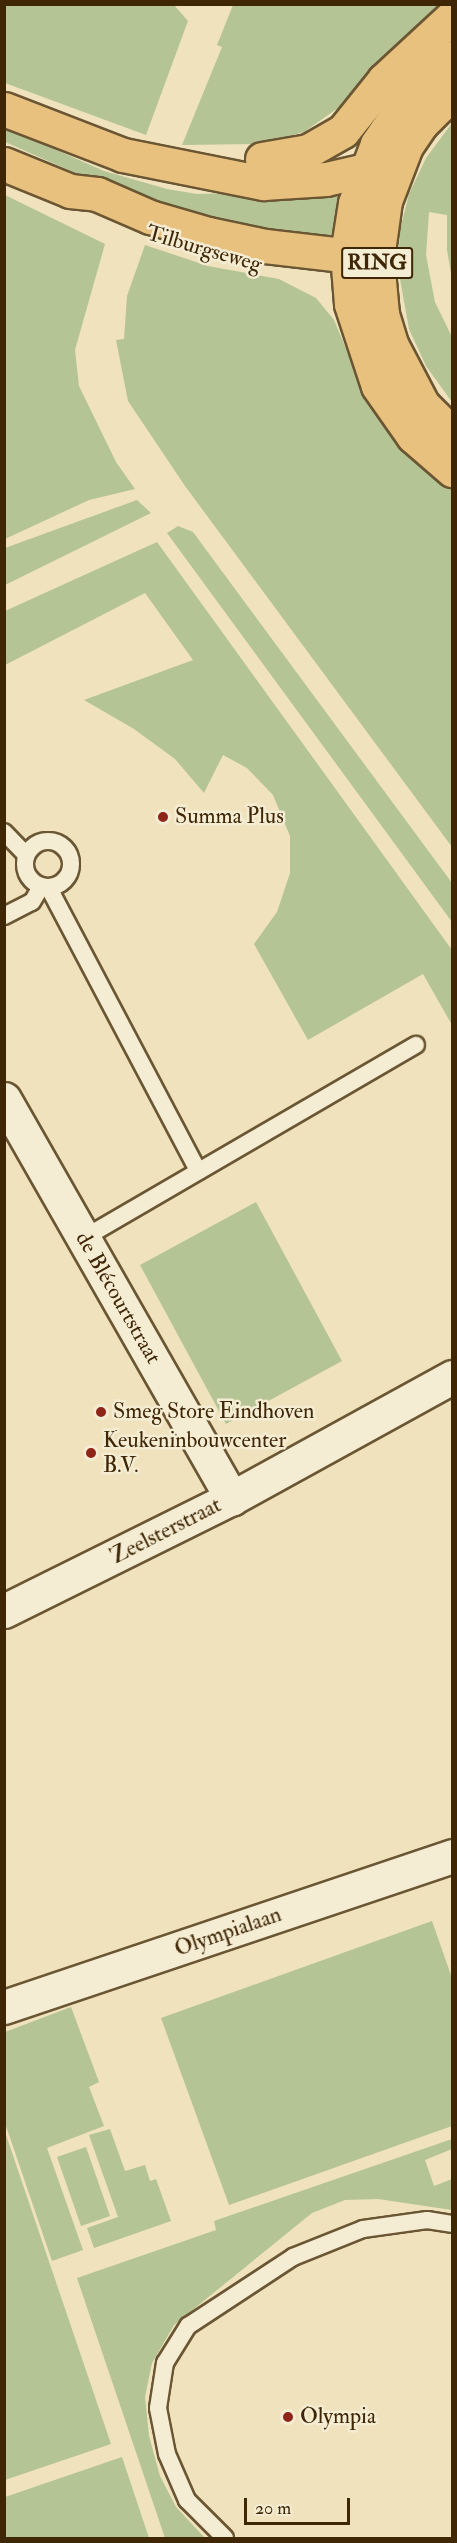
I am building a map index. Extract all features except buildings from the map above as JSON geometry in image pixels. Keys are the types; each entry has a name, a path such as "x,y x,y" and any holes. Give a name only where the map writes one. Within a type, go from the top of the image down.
{"main road":[{"path":"263,171 291,156 322,146 343,131 405,58 453,17"},
{"name":"RING","path":"453,58 412,93 364,170 357,265 356,327 378,386 413,436 453,470"},
{"name":"RING","path":"357,265 406,146 421,124 453,93"},
{"path":"4,109 123,155 162,166 205,170 263,171 326,179 364,170"},
{"name":"Tilburgseweg","path":"4,164 70,191 97,194 160,220 237,241 357,265"},
{"name":"RING","path":"357,265 382,314 400,365 423,405 453,434"}],"street":[{"name":"de Blécourtstraat","path":"4,1099 232,1498"},
{"name":"Zeelsterstraat","path":"4,1611 232,1498 453,1377"},
{"name":"Olympialaan","path":"4,2007 453,1856"}],"lane":[{"path":"4,832 26,855 28,877 45,887 198,1171"},
{"path":"4,916 32,902 45,887 69,875 68,851 56,841 41,841 26,855"},
{"path":"84,1238 416,1045"},
{"path":"225,2538 187,2500 167,2454 158,2408 165,2363 188,2326 293,2257 363,2229 427,2220 453,2224"}],"green space":[{"path":"4,5 174,5 188,21 146,135 5,83"},
{"path":"233,5 440,5 372,68 345,103 304,132 261,144 182,145 222,47 217,45"},
{"path":"452,123 452,279 447,250 447,215 429,212 426,255 435,302 452,337 452,402 426,366 409,329 398,268 400,230 409,194 426,158"},
{"path":"4,127 104,171 167,189 197,194 342,191 333,241 280,239 135,199 5,142"},
{"path":"5,195 105,244 75,350 79,386 116,462 135,489 89,500 5,539"},
{"path":"145,245 208,266 279,279 316,298 334,320 365,394 378,416 396,439 452,489 452,847 185,486 128,401 116,340 124,339 127,296"},
{"path":"137,500 151,513 5,585 5,548"},
{"path":"178,526 193,532 452,883 452,922 167,533"},
{"path":"157,542 452,950 452,1025 423,974 308,1040 254,944 277,912 290,873 290,836 273,795 247,768 223,755 204,793 175,759 134,729 84,700 193,660 145,593 5,665 5,611"},
{"path":"256,1202 342,1361 226,1424 140,1265"},
{"path":"432,1921 452,1978 452,2126 229,2205 161,2018"},
{"path":"71,2007 99,2082 89,2087 104,2126 47,2148 83,2250 52,2261 5,2123 5,2032"},
{"path":"110,2129 125,2171 145,2165 150,2181 156,2179 171,2221 94,2248 87,2228 118,2217 89,2135"},
{"path":"5,2132 111,2444 4,2480"},
{"path":"452,2139 452,2149 425,2160 434,2186 452,2179 452,2210 378,2199 345,2200 312,2213 174,2325 152,2363 145,2397 149,2436 160,2476 176,2507 205,2538 165,2538 77,2278 216,2230 214,2221"},
{"path":"86,2147 110,2216 81,2226 57,2157"},
{"path":"122,2457 149,2538 5,2538 5,2497"}],"place":[{"name":"Summa Plus","path":"163,817"},
{"name":"Smeg Store Eindhoven","path":"101,1412"},
{"name":"Keukeninbouwcenter B.V.","path":"91,1453"},
{"name":"Olympia","path":"288,2417"}]}
